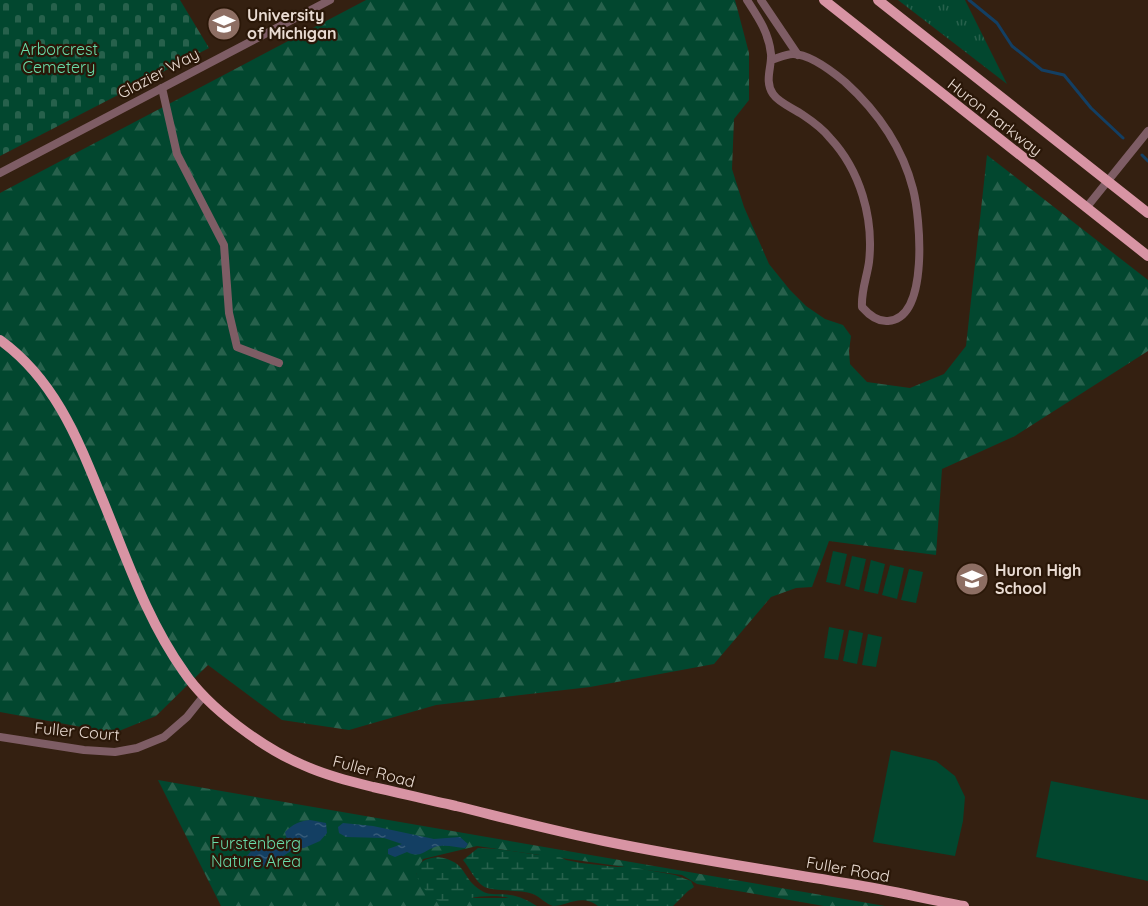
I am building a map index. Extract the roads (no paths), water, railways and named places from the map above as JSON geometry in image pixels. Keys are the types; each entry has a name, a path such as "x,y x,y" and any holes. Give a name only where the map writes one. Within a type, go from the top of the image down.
{"main road":[{"name":"Huron Parkway","path":"824,0 1148,256"},
{"name":"Huron Parkway","path":"878,0 1148,213"},
{"name":"Fuller Road","path":"0,340 39,376 57,399 91,470 147,610 167,648 203,697 241,728 267,745 302,765 340,779 605,842 964,906"}],"street":[{"name":"Glazier Way","path":"0,173 330,0"},
{"path":"747,0 768,38 771,60 768,79 773,94 829,136 848,161 856,178 865,205 870,238 869,262 861,297 862,306 875,319 885,322 895,320 908,309 912,300 919,260 918,212 906,167 882,122 860,96 840,79 798,55 787,55 771,60"},
{"path":"761,0 798,55"},
{"path":"162,88 177,154 224,245 229,313 237,346 279,363"},
{"path":"1086,208 1148,131"},
{"name":"Fuller Court","path":"0,737 84,750 115,752 137,748 164,737 187,717 203,697"}],"water":[{"path":"310,820 326,823 327,833 320,841 304,848 296,848 267,866 248,868 244,862 253,849 287,840 285,832 288,829 296,823"},
{"path":"343,823 373,826 434,839 460,837 468,844 465,848 440,846 417,855 407,852 395,857 388,854 388,849 402,844 384,838 346,837 339,833 338,827"}],"waterway":[{"path":"969,0 997,23 1012,46 1042,70 1064,75 1091,108 1123,138"},
{"path":"1142,155 1148,161"}],"place":[{"name":"University of Michigan","path":"224,24"},
{"name":"Huron High School","path":"972,579"}],"park label":[{"name":"Arborcrest Cemetery","path":"59,58"},
{"name":"Furstenberg Nature Area","path":"256,852"}]}
